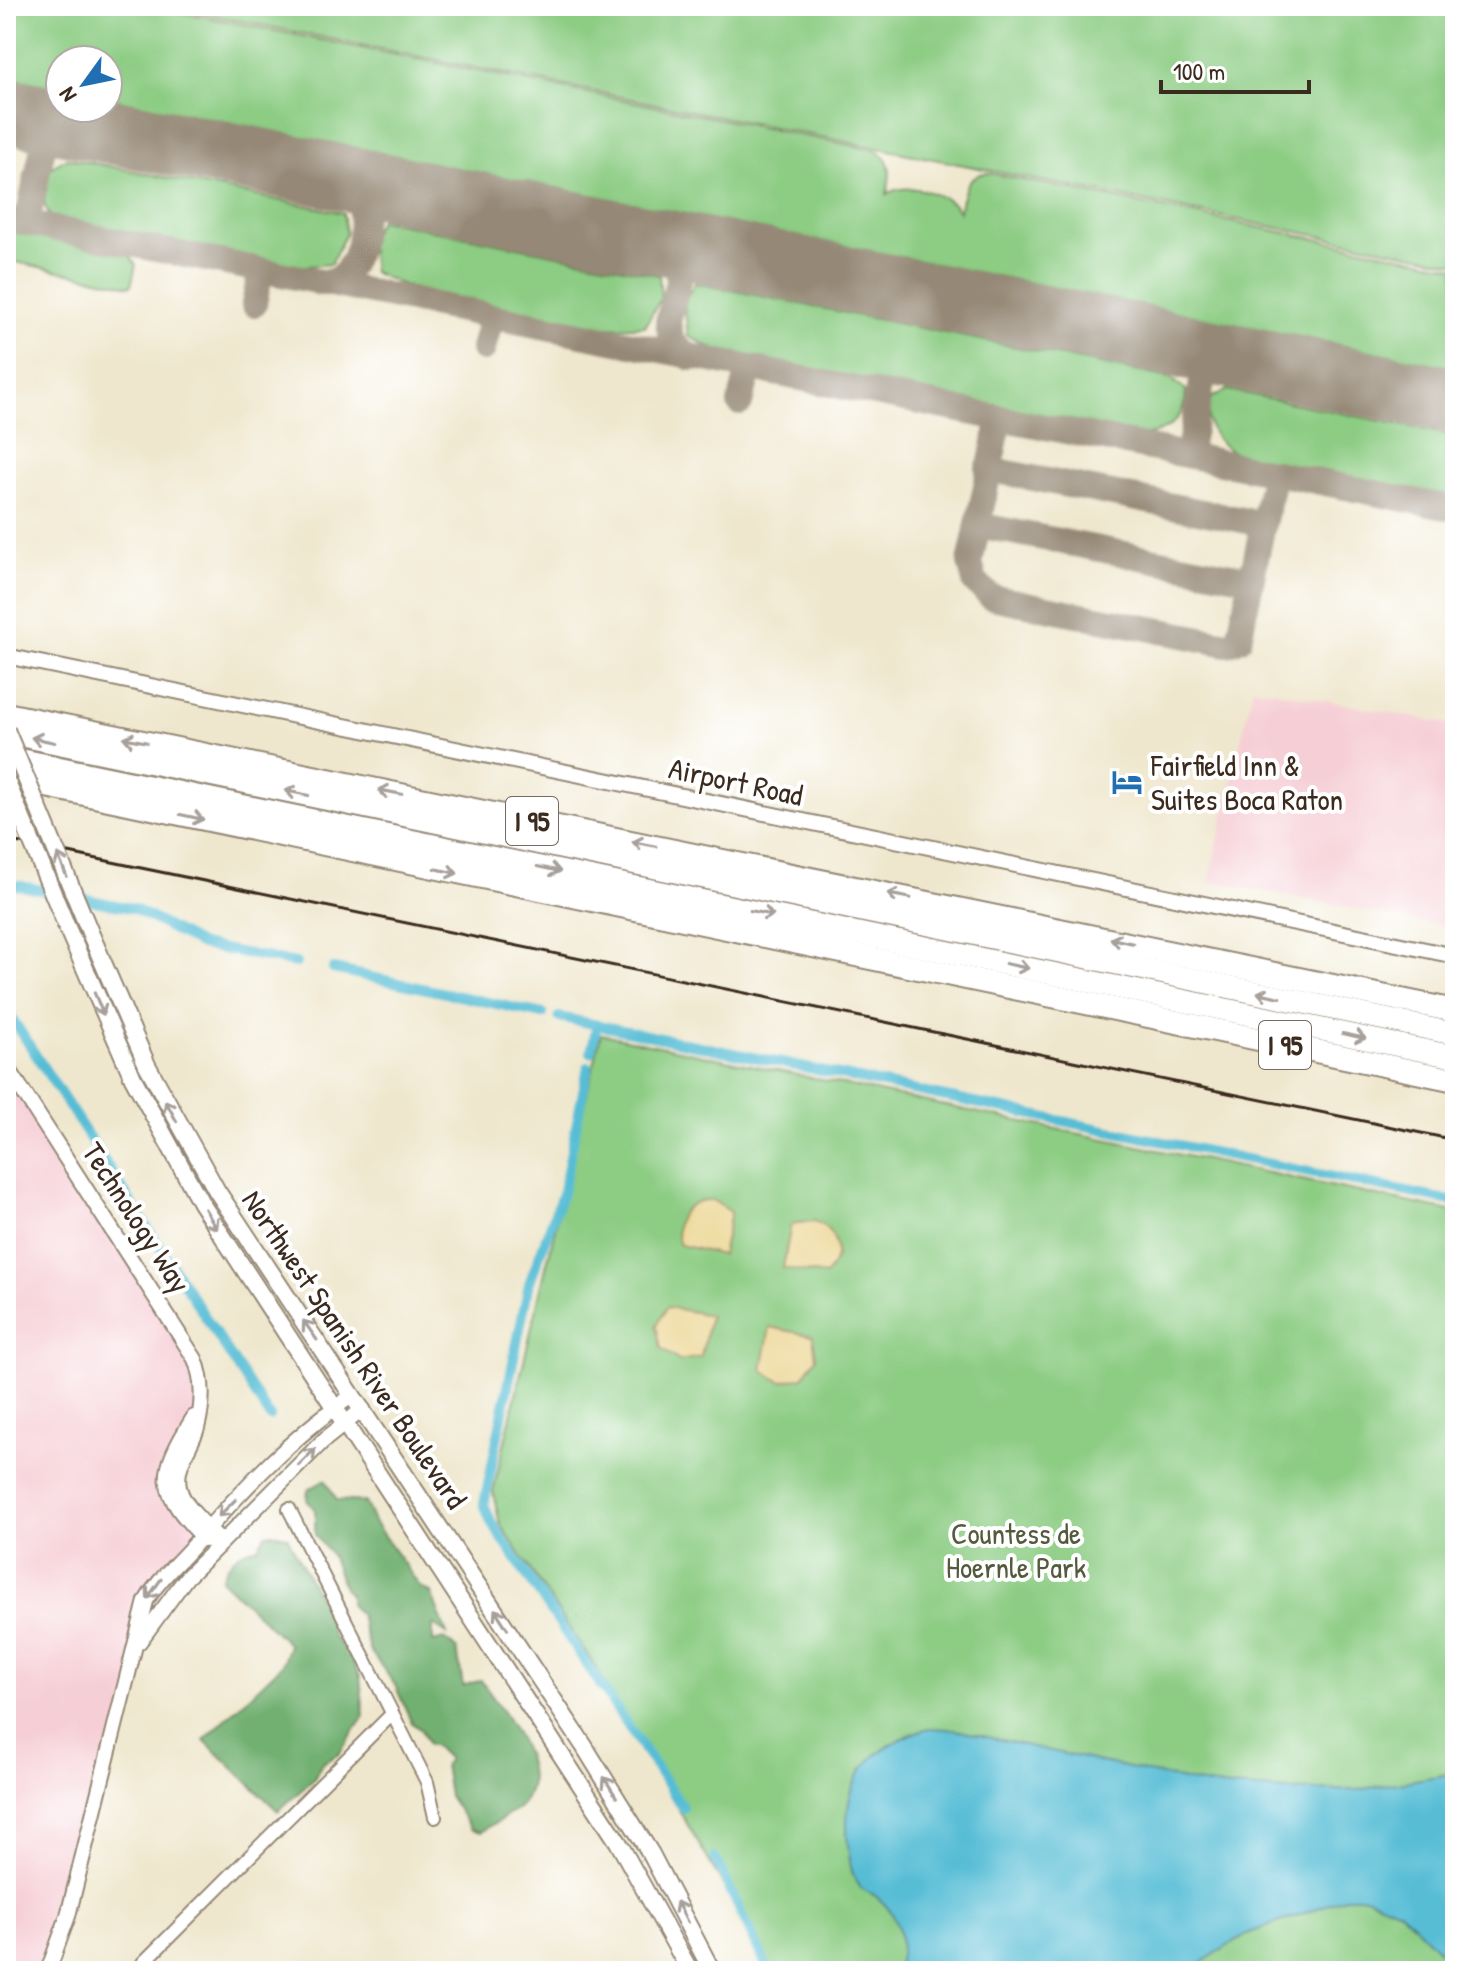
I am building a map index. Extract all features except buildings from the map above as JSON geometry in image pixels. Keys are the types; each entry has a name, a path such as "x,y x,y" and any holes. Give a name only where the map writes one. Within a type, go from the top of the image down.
{"highway":[{"name":"I 95","path":"6,714 1455,1011"},
{"path":"6,731 1455,1034"},
{"path":"6,757 1455,1057"},
{"name":"I 95","path":"6,779 1455,1080"},
{"path":"631,886 764,938"},
{"path":"887,917 1058,928"}],"main road":[{"name":"Northwest Spanish River Boulevard","path":"6,731 147,1065 198,1161 254,1251 363,1409 655,1861 712,1971"},
{"name":"Northwest Spanish River Boulevard","path":"6,779 117,1046 171,1151 227,1245 636,1872 690,1971"},
{"path":"636,1872 655,1861"}],"street":[{"name":"Airport Road","path":"6,656 1455,956"},
{"name":"Technology Way","path":"6,1065 187,1342 200,1376 201,1406 171,1458 167,1482 175,1507 219,1546"},
{"path":"48,1971 68,1916 142,1609 150,1594 205,1531 333,1408 353,1395"},
{"path":"130,1656 162,1606 343,1424 363,1409"},
{"path":"289,1509 427,1782 435,1817"},
{"path":"143,1963 392,1714"}],"shaded area":[{"path":"1253,687 1455,725 1455,928 1209,881"},
{"path":"6,1065 187,1342 201,1406 171,1458 201,1535 159,1581 48,1971 6,1971"}],"green space":[{"path":"6,6 150,6 875,150 888,164 887,194 904,189 926,191 946,199 959,211 970,180 989,173 1455,267 1455,368 124,101 124,44 44,44 44,85 6,77"},
{"path":"165,6 1455,6 1455,263"},
{"path":"67,158 343,213 346,233 331,264 297,267 56,221 45,204 46,183 49,169"},
{"path":"380,220 659,275 661,298 645,326 616,327 545,321 468,305 400,284 373,272 369,238"},
{"path":"6,230 129,255 136,265 131,286 6,260"},
{"path":"695,283 1170,378 1186,390 1185,400 1174,422 1160,431 1142,436 981,408 720,352 688,336 684,301"},
{"path":"1227,390 1455,436 1455,502 1236,454 1216,438 1208,416 1211,398"},
{"name":"Countess de Hoernle Park","path":"601,1034 1455,1212 1455,1971 767,1971 749,1929 592,1662 500,1524 493,1492"},
{"path":"325,1480 337,1500 365,1502 374,1522 421,1588 431,1593 447,1634 433,1625 433,1642 445,1639 457,1649 463,1686 481,1680 521,1742 531,1778 528,1794 518,1808 481,1832 471,1829 449,1796 444,1765 448,1759 434,1745 428,1745 421,1730 412,1723 395,1685 369,1649 360,1615 350,1604 350,1595 344,1588 331,1555 315,1535 315,1510 307,1500 308,1490"},
{"path":"266,1534 287,1536 324,1607 333,1637 349,1654 360,1676 364,1716 339,1754 322,1763 314,1779 278,1811 204,1740 282,1665 289,1645 221,1579 235,1557 258,1547"}],"sand":[{"path":"712,1200 731,1212 722,1255 680,1245 677,1236 682,1213 695,1203"},
{"path":"814,1221 829,1231 836,1245 831,1268 825,1275 783,1268 791,1224"},
{"path":"667,1307 710,1315 701,1357 679,1361 661,1348 656,1326"},
{"path":"770,1327 813,1336 816,1358 803,1377 781,1382 762,1370"}],"water":[{"path":"928,1728 951,1729 1207,1785 1287,1791 1358,1790 1455,1773 1455,1961 1442,1953 1400,1911 1366,1897 1348,1897 1247,1934 1188,1971 896,1971 900,1940 895,1920 883,1903 859,1886 852,1871 847,1822 849,1802 862,1770 874,1757 906,1736"}],"waterway":[{"path":"6,883 135,909 201,945 296,963"},
{"path":"333,969 543,1014"},
{"path":"6,1009 270,1417"},
{"path":"559,1017 1455,1202"},
{"path":"591,1052 597,1025"},
{"path":"588,1067 563,1191 529,1284 484,1504 491,1522 683,1808"},
{"path":"715,1858 769,1971"}],"taxiway":[{"path":"27,223 48,124"},
{"path":"320,283 330,282 343,274 356,253 360,239 362,224 357,196 351,185 341,178"},
{"path":"362,216 373,197 393,189"},
{"path":"6,219 1455,509"},
{"path":"658,241 673,256 678,275"},
{"path":"691,358 672,342 668,322 682,266 695,256 711,252"},
{"path":"254,304 261,270"},
{"path":"483,349 491,317"},
{"path":"1188,455 1208,351"},
{"path":"740,403 749,370"},
{"path":"1000,418 970,563 975,582 991,597 1227,644 1239,639 1274,472"},
{"path":"988,469 1262,524"},
{"path":"978,525 1252,579"}],"runway":[{"path":"6,110 1455,401"}],"railway":[{"path":"6,840 1455,1140"}],"place":[{"name":"Fairfield Inn & Suites Boca Raton","path":"1127,782"}]}
